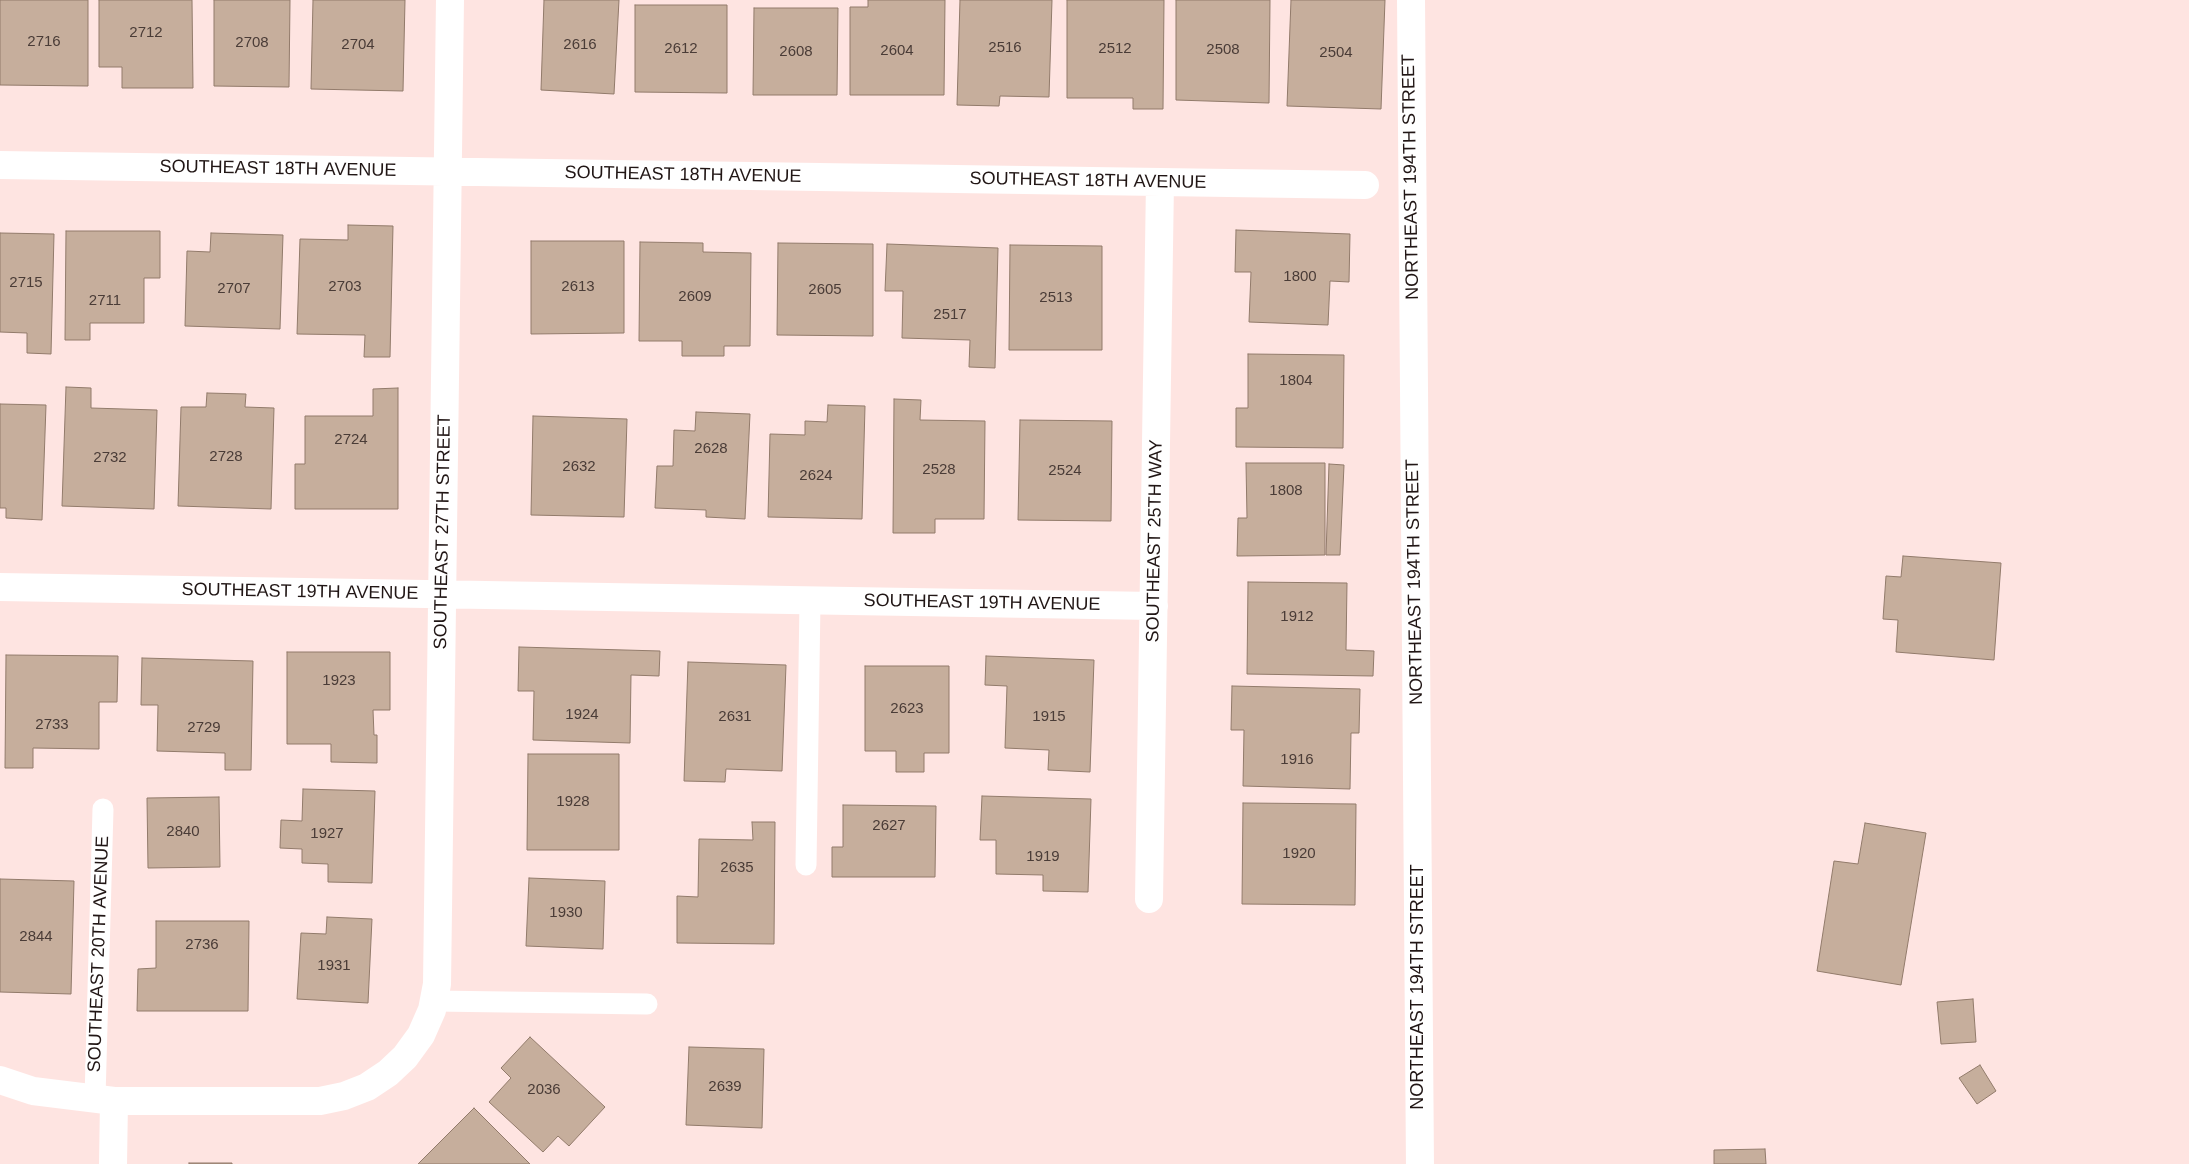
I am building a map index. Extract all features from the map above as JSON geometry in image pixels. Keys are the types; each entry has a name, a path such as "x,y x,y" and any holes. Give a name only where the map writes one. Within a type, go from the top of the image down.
{"street":[{"name":"SOUTHEAST 27TH STREET","path":"405,1057 421,1035 434,1001 437,984 450,0"},
{"name":"NORTHEAST 194TH STREET","path":"1411,0 1420,1164"},
{"name":"SOUTHEAST 18TH AVENUE","path":"0,165 1365,185"},
{"name":"SOUTHEAST 25TH WAY","path":"1149,899 1160,182"},
{"name":"SOUTHEAST 19TH AVENUE","path":"0,587 1154,606"},
{"name":"SOUTHEAST 20TH AVENUE","path":"0,1080 33,1091 104,1100 320,1101 344,1096 367,1087 388,1074 405,1057"},
{"path":"104,1100 113,1164"}],"lane":[{"path":"806,864 810,601"},
{"name":"SOUTHEAST 20TH AVENUE","path":"103,809 104,1100"},
{"path":"434,1001 647,1004"}],"building":[{"path":"0,0 88,0 88,86 0,85"},
{"path":"99,0 192,0 193,88 122,88 122,67 99,67"},
{"path":"214,0 290,0 289,87 214,86"},
{"path":"313,0 405,0 403,91 311,89"},
{"path":"544,0 619,0 614,94 541,90"},
{"path":"868,0 945,0 944,95 850,95 850,7 868,7"},
{"path":"960,0 1052,0 1049,97 1000,96 999,106 957,105"},
{"path":"1067,0 1164,0 1163,109 1133,109 1133,98 1067,98"},
{"path":"1176,0 1270,0 1269,103 1176,100"},
{"path":"1291,0 1385,0 1381,109 1287,106"},
{"path":"635,5 727,5 727,93 635,92"},
{"path":"754,8 838,8 837,95 753,95"},
{"path":"348,225 393,226 390,357 364,357 365,335 297,334 300,239 348,240"},
{"path":"1236,230 1350,234 1349,282 1330,281 1328,325 1249,322 1251,272 1235,272"},
{"path":"66,231 160,231 160,278 144,278 144,323 90,323 90,340 65,340"},
{"path":"0,233 54,234 51,354 27,353 27,333 0,332"},
{"path":"211,233 283,235 280,329 185,326 187,251 210,252"},
{"path":"531,241 624,241 624,333 531,334"},
{"path":"640,242 703,243 703,252 751,253 750,346 724,346 724,356 682,356 682,341 639,341"},
{"path":"778,243 873,244 873,336 777,335"},
{"path":"887,244 998,248 995,368 969,367 970,340 902,338 903,291 885,291"},
{"path":"1010,245 1102,246 1102,350 1009,350"},
{"path":"1248,354 1344,355 1343,448 1236,447 1236,408 1248,408"},
{"path":"66,387 91,388 91,408 157,410 154,509 62,506"},
{"path":"398,388 398,509 295,509 295,464 305,464 305,416 373,416 373,389"},
{"path":"207,393 246,394 245,407 274,408 271,509 178,506 181,407 206,407"},
{"path":"894,399 921,400 920,420 985,421 984,519 935,519 935,533 893,533"},
{"path":"0,404 46,405 42,520 6,518 6,508 0,508"},
{"path":"828,405 865,406 862,519 768,517 770,434 805,435 805,421 827,422"},
{"path":"696,412 750,414 745,519 706,517 706,510 655,508 657,466 673,466 674,430 695,431"},
{"path":"533,416 627,419 624,517 531,515"},
{"path":"1020,420 1112,421 1111,521 1018,520"},
{"path":"1246,463 1325,463 1325,555 1237,556 1238,518 1247,518"},
{"path":"1329,464 1344,465 1340,555 1326,555"},
{"path":"1903,556 2001,563 1994,660 1896,652 1898,620 1883,619 1886,576 1901,577"},
{"path":"1248,582 1347,583 1346,650 1374,651 1373,676 1247,674"},
{"path":"519,647 660,651 659,676 631,675 630,743 533,740 534,691 518,691"},
{"path":"287,652 390,652 390,710 373,710 374,735 377,735 377,763 331,762 331,744 287,744"},
{"path":"6,655 118,656 117,702 99,702 99,749 33,748 33,768 5,768"},
{"path":"986,656 1094,660 1090,772 1048,770 1049,750 1005,748 1007,686 985,685"},
{"path":"142,658 253,661 251,770 225,770 225,753 157,751 158,705 141,705"},
{"path":"688,662 786,665 782,771 726,769 725,782 684,781"},
{"path":"865,666 949,666 949,753 924,753 924,772 896,772 896,751 865,751"},
{"path":"1232,686 1360,689 1359,733 1351,733 1350,789 1243,786 1244,730 1231,730"},
{"path":"528,754 619,754 619,850 527,850"},
{"path":"303,789 375,791 372,883 328,882 328,864 302,863 302,849 280,848 281,820 302,821"},
{"path":"982,796 1091,799 1088,892 1043,891 1043,875 996,874 996,840 980,840"},
{"path":"219,797 220,867 148,868 147,798"},
{"path":"1243,803 1356,804 1355,905 1242,904"},
{"path":"843,805 936,806 935,877 832,877 832,847 843,847"},
{"path":"752,822 775,822 774,944 677,943 677,896 698,897 699,839 753,840"},
{"path":"1865,823 1926,833 1901,985 1817,971 1834,861 1858,864"},
{"path":"529,878 605,881 603,949 526,946"},
{"path":"0,879 74,881 71,994 0,992"},
{"path":"327,917 372,919 368,1003 297,999 301,933 326,934"},
{"path":"156,921 249,921 248,1011 137,1011 138,969 156,968"},
{"path":"1973,999 1976,1042 1941,1044 1937,1002"},
{"path":"530,1037 605,1107 569,1146 558,1136 543,1152 489,1102 511,1078 501,1068"},
{"path":"689,1047 764,1049 762,1128 686,1125"},
{"path":"1980,1065 1996,1091 1977,1104 1959,1078"},
{"path":"474,1108 530,1164 418,1164"},
{"path":"1765,1149 1766,1164 1714,1164 1714,1150"},
{"path":"232,1163 232,1164 189,1164"}]}
